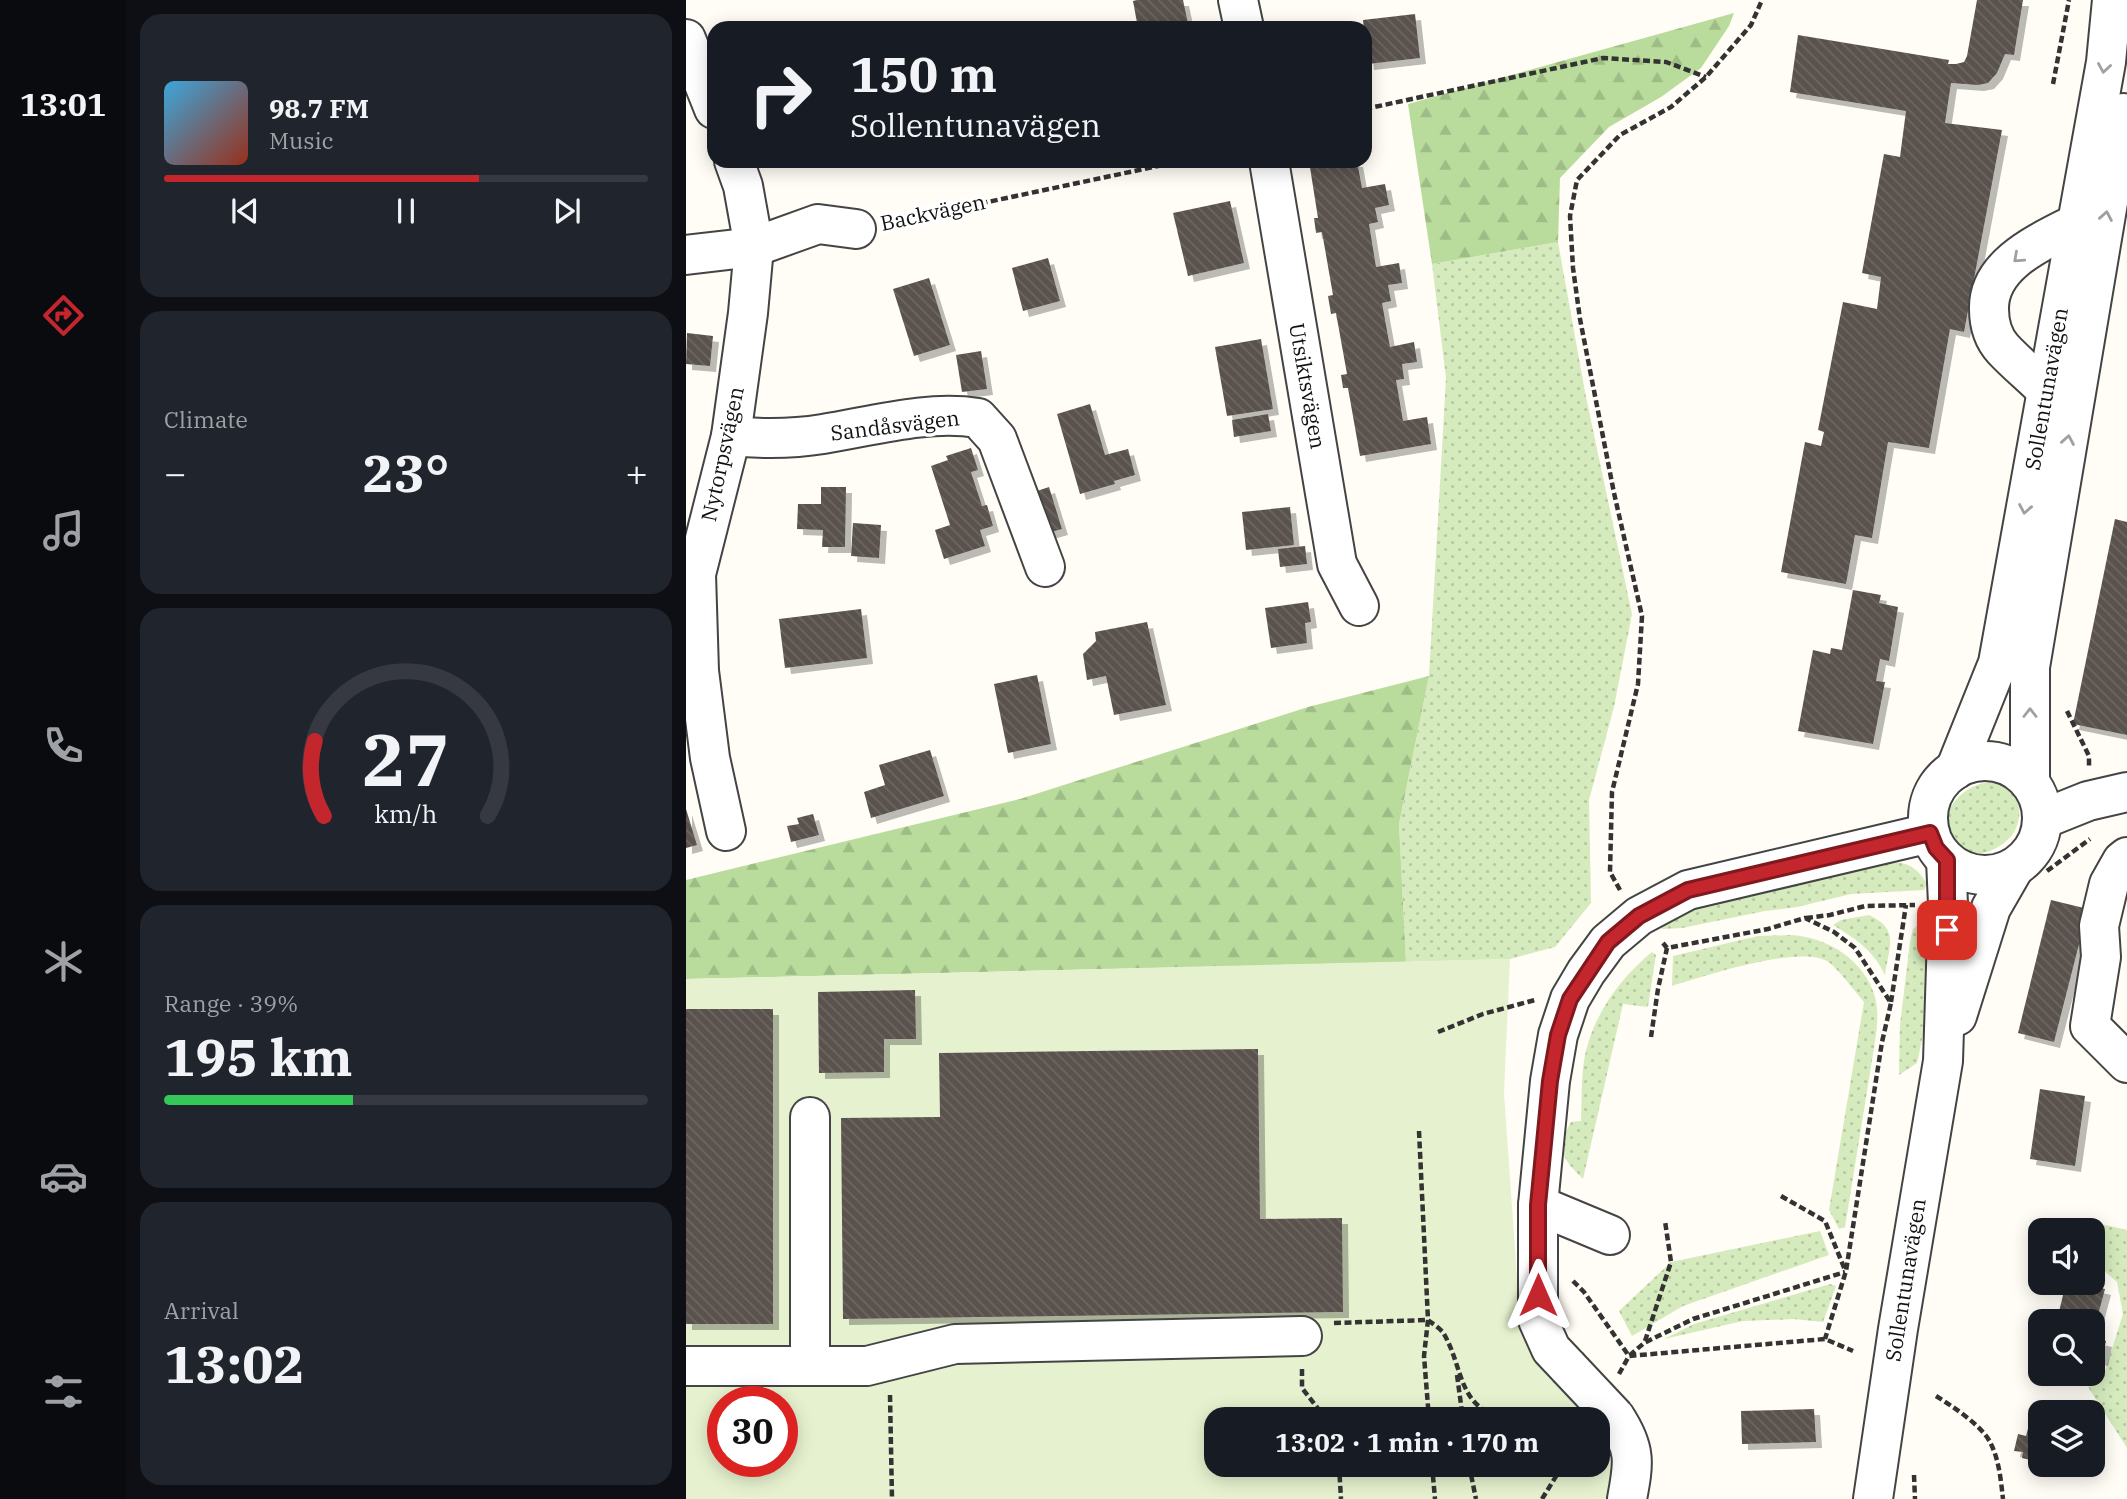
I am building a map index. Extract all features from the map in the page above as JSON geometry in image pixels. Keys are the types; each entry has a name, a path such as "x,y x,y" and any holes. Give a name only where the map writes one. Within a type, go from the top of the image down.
{"street":[{"path":"1238,0 1242,21"},
{"name":"Sollentunavägen","path":"1955,770 1998,663 2106,62 2112,0"},
{"path":"686,39 707,92"},
{"name":"Sollentunavägen","path":"2029,782 2029,667 2127,90"},
{"name":"Nytorpsvägen","path":"726,831 710,758 701,684 696,574 731,436 748,313 754,247 743,186 737,168"},
{"name":"Utsiktsvägen","path":"1270,168 1337,564 1359,606"},
{"path":"2046,390 2001,347 1989,323 1988,300 2000,273 2027,250 2077,223"},
{"name":"Backvägen","path":"686,255 754,247 818,224 856,229"},
{"name":"Sandåsvägen","path":"731,436 765,439 820,435 889,422 952,415 978,418 998,439 1045,567"},
{"path":"1994,761 2014,768 2029,782 2039,799 2043,819 2039,838 2029,855 2029,871 1975,875 1960,869 1938,847 1928,815 1932,798 1941,782 1955,770 1973,762 1994,761"},
{"path":"2043,819 2088,801 2127,792"},
{"path":"1627,1499 1633,1453 1615,1398 1568,1367 1551,1349 1538,1320 1538,1205 1550,1081 1558,1035 1570,999 1608,942 1639,916 1688,890 1938,847"},
{"name":"Sollentunavägen","path":"1873,1499 1898,1329 1943,1061 1948,904 1938,847"},
{"path":"2127,857 2109,884 2099,926 2101,957 2090,1026 2127,1063"},
{"name":"Sollentunavägen","path":"1943,1061 1991,908 2029,871"},
{"path":"810,1117 810,1366"},
{"path":"1538,1205 1610,1235"},
{"path":"686,1366 867,1366 955,1343 1316,1329"}],"path":[{"path":"1667,948 1639,916 1610,872 1612,792 1637,684 1642,616 1614,493 1580,319 1570,216 1577,180 1620,135 1671,107 1706,77 1751,25 1762,0"},
{"path":"2053,84 2069,0"},
{"path":"1372,108 1603,58 1666,62 1706,77"},
{"name":"Backvägen","path":"856,229 1148,168"},
{"path":"2029,871 2090,840 2089,756 2064,705"},
{"path":"1667,948 1768,929 1805,918 1865,906 1948,904"},
{"path":"1825,1339 1846,1271 1906,905"},
{"path":"1805,918 1834,932 1855,948 1891,1003"},
{"path":"1651,1037 1667,948"},
{"path":"1438,1032 1504,1007 1539,999"},
{"path":"1419,1131 1428,1320 1424,1356 1428,1407"},
{"path":"1781,1196 1825,1221 1846,1271"},
{"path":"1644,1343 1671,1262 1665,1221"},
{"path":"1615,1398 1629,1356 1644,1343 1693,1319 1846,1271"},
{"path":"1570,1277 1584,1292 1629,1356"},
{"path":"1317,1407 1302,1388 1316,1329 1428,1320 1443,1332 1466,1393 1480,1407"},
{"path":"1629,1356 1825,1339 1853,1352"},
{"path":"889,1360 892,1499"},
{"path":"1457,1367 1462,1407"},
{"path":"1936,1396 1965,1415 1991,1442 2003,1499"},
{"path":"1340,1477 1341,1499"},
{"path":"1433,1477 1435,1499"},
{"path":"1471,1477 1476,1499"},
{"path":"1542,1499 1556,1477"}],"green space":[{"path":"1734,13 1729,26 1701,68 1661,97 1609,127 1560,178 1558,242 1432,264 1408,104"},
{"path":"1558,242 1585,392 1632,614 1614,707 1589,800 1591,903 1555,947 1510,959 1406,962 1399,824 1429,676 1446,378 1432,264"},
{"path":"1429,676 1399,824 1406,962 686,979 686,880 1020,799 1308,707"},
{"path":"1988,782 2004,786 2015,797 2019,820 2013,834 2002,845 1987,852 1972,853 1960,847 1951,835 1949,813 1951,806 1963,793"},
{"path":"1866,862 1908,865 1921,875 1927,884 1924,890 1851,894 1682,928 1662,929 1652,915"},
{"path":"1869,915 1879,920 1889,933 1890,947 1885,975 1881,966 1863,946 1833,925 1841,920"},
{"path":"1925,923 1932,925 1936,975 1917,1063 1899,1075 1900,1025 1910,942 1913,929"},
{"path":"1791,935 1818,940 1843,953 1863,972 1876,1003 1875,1042 1845,1227 1839,1229 1829,1210 1864,1002 1831,964 1813,957 1774,959 1672,986 1673,956 1758,936"},
{"path":"1652,952 1656,955 1648,1007 1623,1004 1583,1179 1566,1159 1562,1147 1571,1122 1581,1121 1583,1069 1588,1045 1608,1000 1628,974"},
{"path":"1510,959 1504,1093 1519,1306 1596,1407 1204,1407 1204,1477 1610,1477 1610,1499 686,1499 686,979"},
{"path":"2105,1225 2127,1230 2127,1448 2105,1414 2105,1400 2096,1400 2088,1387 2105,1386 2105,1371 2123,1314 2117,1282 2105,1272"},
{"path":"1820,1231 1829,1255 1683,1306 1632,1336 1619,1311 1671,1262"},
{"path":"1830,1284 1836,1286 1823,1322 1794,1319 1743,1321 1664,1339 1694,1324"}],"building":[{"path":"1183,0 1188,21 1137,21 1133,1"},
{"path":"1977,0 2023,0 2014,55 2005,54 1997,73 1988,83 1951,83 1945,123 2002,130 1964,332 1950,329 1929,448 1888,442 1872,538 1855,535 1846,584 1781,572 1805,442 1821,446 1824,432 1818,430 1843,302 1877,309 1881,277 1862,273 1884,154 1900,157 1906,111 1790,92 1798,35 1949,60 1948,64 1956,64 1964,62 1967,56"},
{"path":"1415,14 1420,58 1372,64 1372,21 1363,20"},
{"path":"1310,168 1358,168 1362,188 1385,184 1389,205 1375,208 1378,222 1369,224 1376,267 1399,263 1402,283 1388,285 1391,301 1382,303 1390,347 1414,342 1417,362 1402,364 1404,379 1396,380 1403,421 1427,417 1431,444 1360,456 1348,388 1343,388 1341,375 1347,374 1336,313 1331,314 1328,296 1333,295 1322,232 1316,233 1314,218 1318,218"},
{"path":"1230,201 1244,263 1188,276 1173,213"},
{"path":"1048,258 1060,301 1023,311 1012,268"},
{"path":"929,278 950,345 914,356 893,289"},
{"path":"687,333 713,336 710,366 686,364"},
{"path":"1261,339 1273,409 1227,416 1215,347"},
{"path":"981,351 987,389 962,392 956,355"},
{"path":"1090,404 1105,455 1128,449 1135,475 1080,494 1057,414"},
{"path":"1268,414 1271,431 1234,437 1232,420"},
{"path":"971,448 978,470 971,472 982,506 987,505 993,526 980,530 985,546 944,559 935,530 950,525 931,466 948,460 946,456"},
{"path":"821,487 846,487 845,547 822,547 823,530 797,529 798,504 821,504"},
{"path":"1049,487 1062,529 1044,534 1031,493"},
{"path":"1290,507 1294,545 1246,550 1242,512"},
{"path":"2115,519 2127,522 2127,735 2073,724"},
{"path":"853,523 881,525 879,558 851,556"},
{"path":"1305,546 1307,564 1280,567 1278,549"},
{"path":"1853,590 1881,595 1879,603 1898,607 1889,661 1880,659 1876,681 1885,682 1873,744 1798,731 1813,650 1830,654 1831,648 1842,650"},
{"path":"1308,602 1311,622 1305,623 1307,643 1271,648 1265,608"},
{"path":"861,609 867,658 785,668 779,619"},
{"path":"1147,622 1166,705 1114,715 1106,676 1087,680 1083,654 1096,641 1095,632"},
{"path":"1037,675 1051,744 1008,753 994,684"},
{"path":"930,750 944,796 871,818 864,792 885,785 879,765"},
{"path":"686,809 697,845 686,848"},
{"path":"813,814 819,835 791,842 787,826 799,824 797,818"},
{"path":"2051,900 2088,909 2054,1042 2018,1033"},
{"path":"915,990 916,1039 884,1039 884,1072 819,1073 818,992"},
{"path":"686,1009 773,1009 773,1324 686,1324"},
{"path":"1258,1049 1260,1219 1342,1218 1343,1312 843,1319 841,1118 940,1117 939,1053"},
{"path":"2040,1089 2085,1096 2075,1166 2030,1159"},
{"path":"2063,1295 2103,1295 2100,1309 2060,1309"},
{"path":"1814,1409 1816,1442 1742,1444 1741,1411"},
{"path":"2028,1429 2028,1459 2022,1458 2023,1452 2014,1451 2018,1434 2026,1436"}],"route":[{"path":"1538,1295 1538,1205 1550,1081 1558,1035 1570,999 1608,942 1639,916 1688,890 1930,833 1936,848 1947,860 1947,930"}]}
